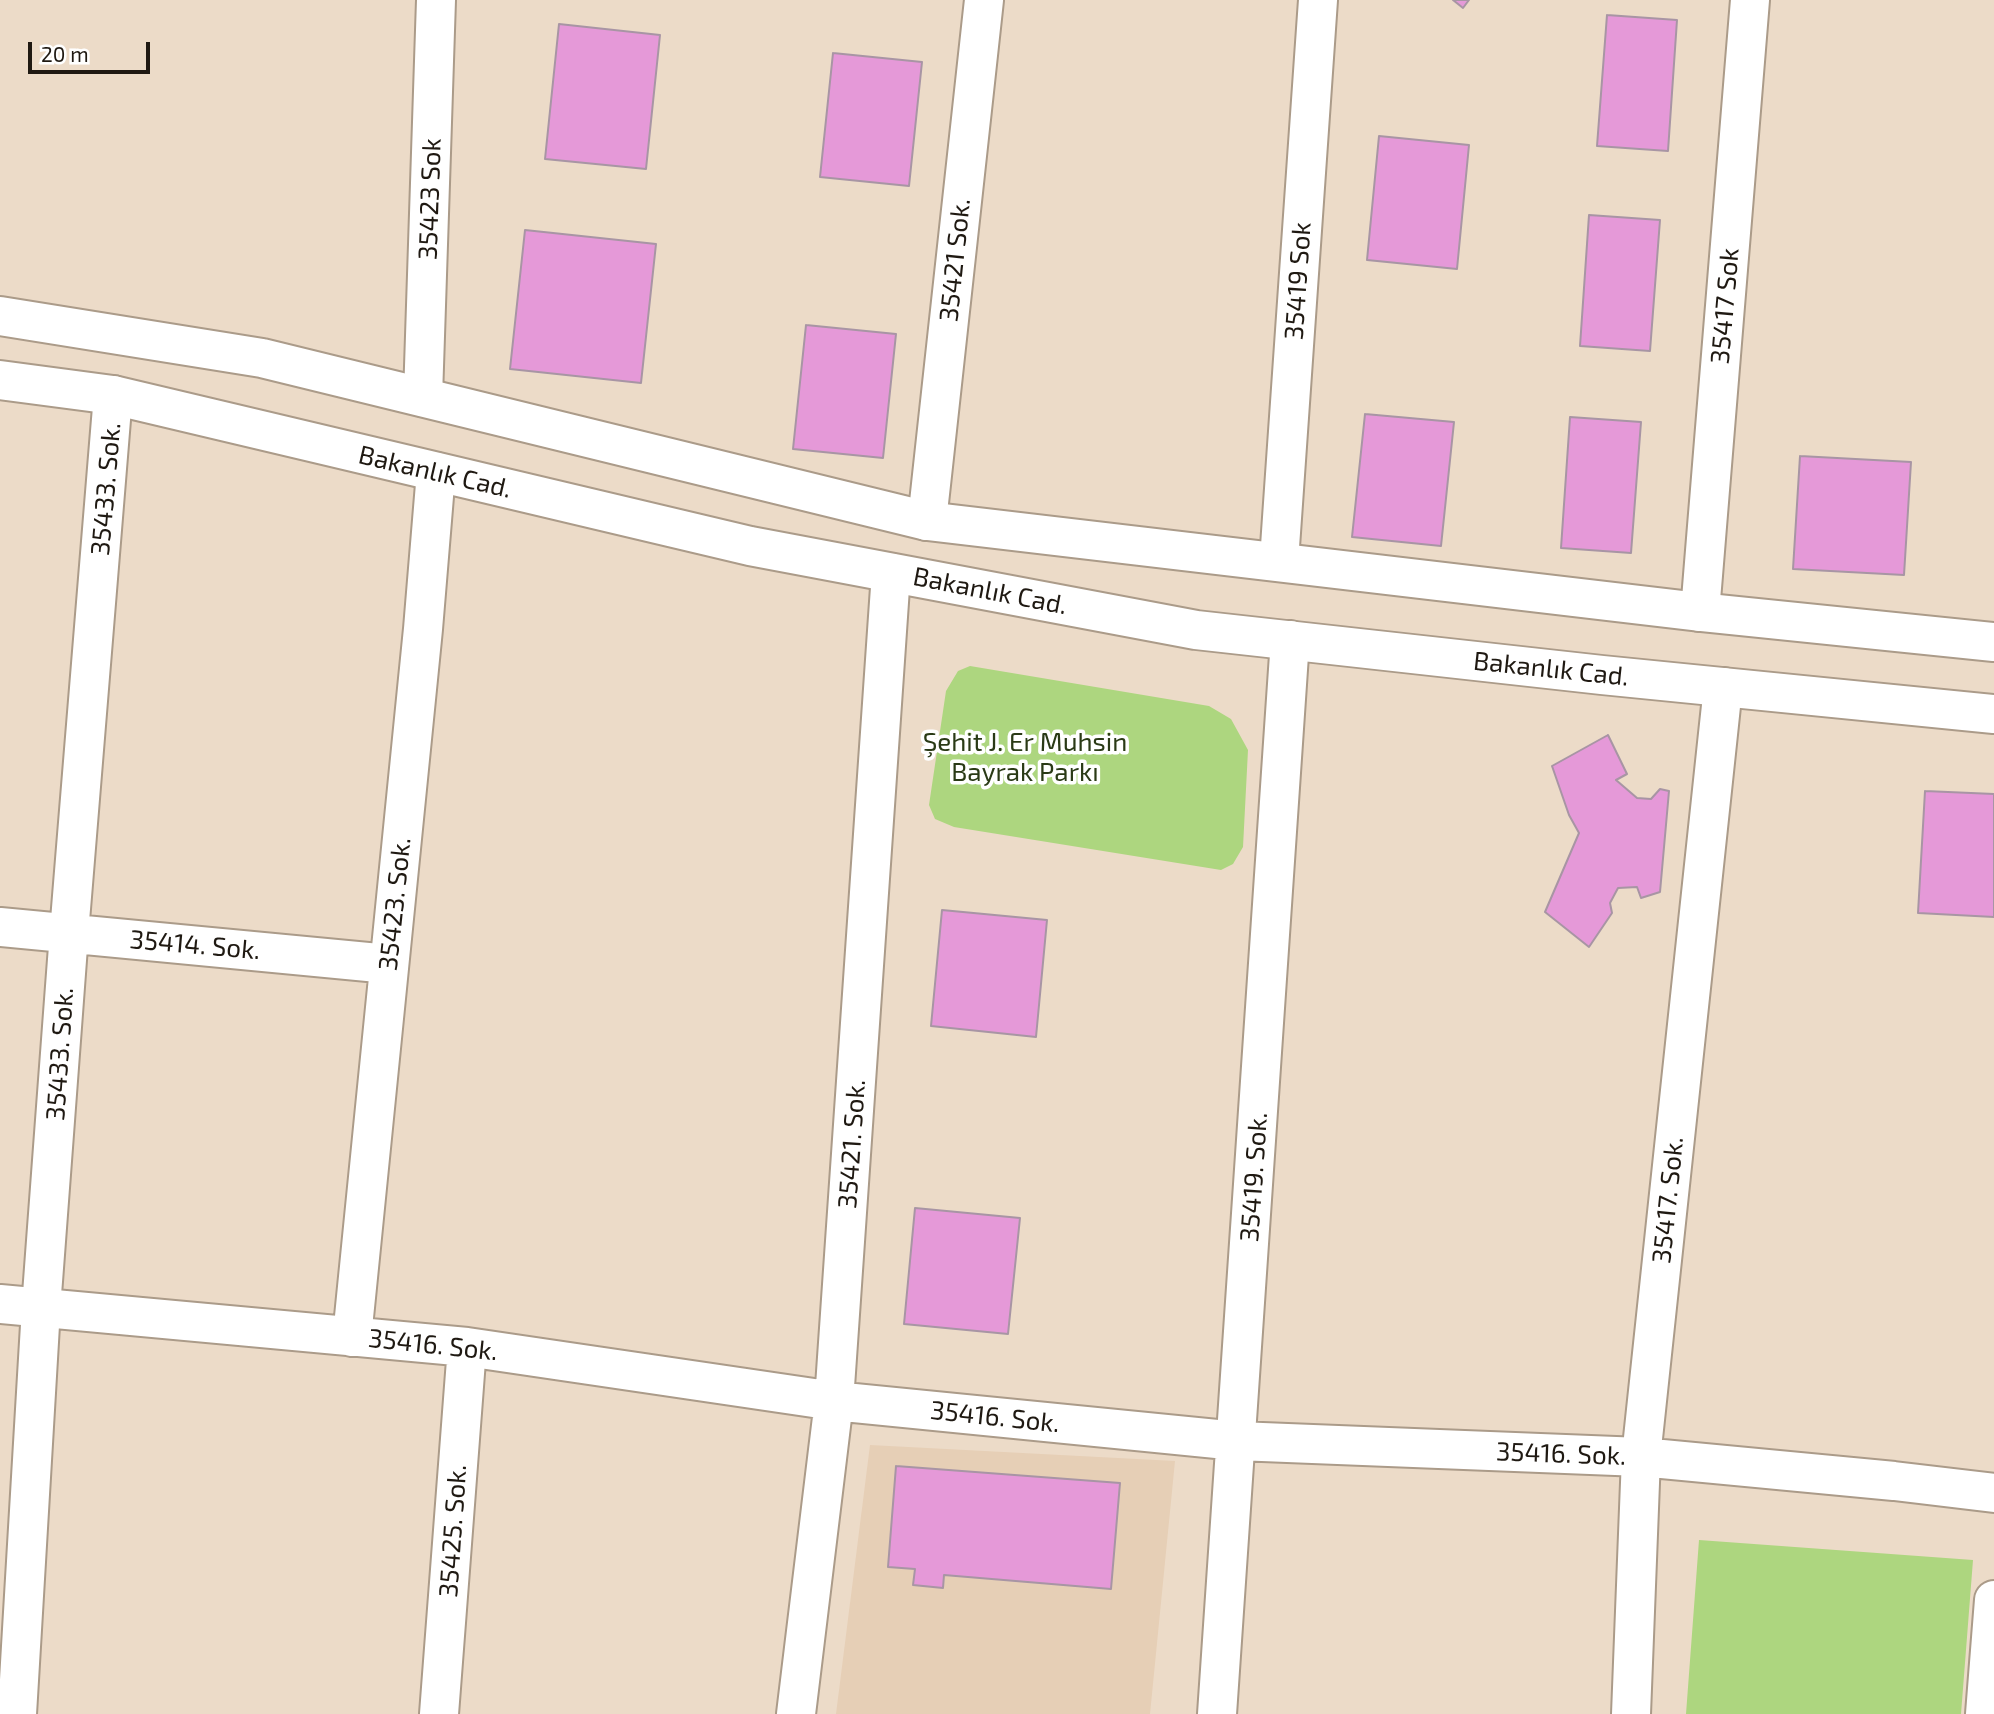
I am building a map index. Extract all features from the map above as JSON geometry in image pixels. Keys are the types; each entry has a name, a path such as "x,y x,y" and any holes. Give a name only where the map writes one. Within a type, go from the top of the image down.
{"street":[{"name":"35423 Sok","path":"423,397 436,0"},
{"name":"35421 Sok.","path":"927,521 984,0"},
{"name":"35419 Sok","path":"1279,561 1318,0"},
{"name":"35417 Sok","path":"1700,612 1750,0"},
{"path":"0,316 262,358 927,521 1700,612 1994,642"},
{"name":"Bakanlık Cad.","path":"0,380 113,395 750,546 1196,630 1994,714"},
{"name":"35433. Sok.","path":"17,1714 41,1308 113,395"},
{"name":"35423. Sok.","path":"352,1337 423,629 436,472"},
{"name":"35421. Sok.","path":"796,1714 834,1401 891,573"},
{"name":"35419. Sok.","path":"1217,1714 1290,640"},
{"name":"35417. Sok.","path":"1631,1714 1641,1457 1723,687"},
{"name":"35414. Sok.","path":"0,927 389,964"},
{"name":"35416. Sok.","path":"0,1304 467,1347 834,1401 1237,1441 1641,1457 1894,1480 1994,1493"},
{"name":"35425. Sok.","path":"439,1714 467,1347"},
{"path":"1985,1714 1994,1600"}],"shaded area":[{"path":"870,1445 1175,1461 1150,1714 836,1714"}],"green space":[{"name":"Şehit J. Er Muhsin Bayrak Parkı","path":"970,666 1209,706 1231,719 1248,750 1243,847 1233,864 1221,870 954,827 935,819 929,805 946,691 958,671"},
{"path":"1699,1540 1973,1560 1961,1714 1686,1714"}],"building":[{"path":"1453,0 1469,0 1463,8"},
{"path":"1607,15 1677,20 1668,151 1597,146"},
{"path":"559,24 660,35 646,169 545,159"},
{"path":"833,53 922,62 909,186 820,177"},
{"path":"1379,136 1469,145 1457,269 1367,260"},
{"path":"1589,215 1660,220 1650,351 1580,346"},
{"path":"525,230 656,244 641,383 510,369"},
{"path":"806,325 896,334 883,458 793,449"},
{"path":"1365,414 1454,422 1441,546 1352,537"},
{"path":"1570,417 1641,422 1631,553 1561,548"},
{"path":"1800,456 1911,462 1904,575 1793,569"},
{"path":"1608,735 1627,774 1616,780 1637,798 1651,799 1660,789 1669,791 1660,892 1641,898 1637,887 1618,888 1610,903 1612,913 1589,947 1545,912 1579,833 1569,815 1552,766"},
{"path":"1925,791 1994,794 1994,917 1918,913"},
{"path":"942,910 1047,920 1036,1037 931,1026"},
{"path":"915,1208 1020,1218 1008,1334 904,1324"},
{"path":"896,1466 1120,1483 1111,1589 944,1575 943,1588 913,1585 915,1569 888,1567"}]}
